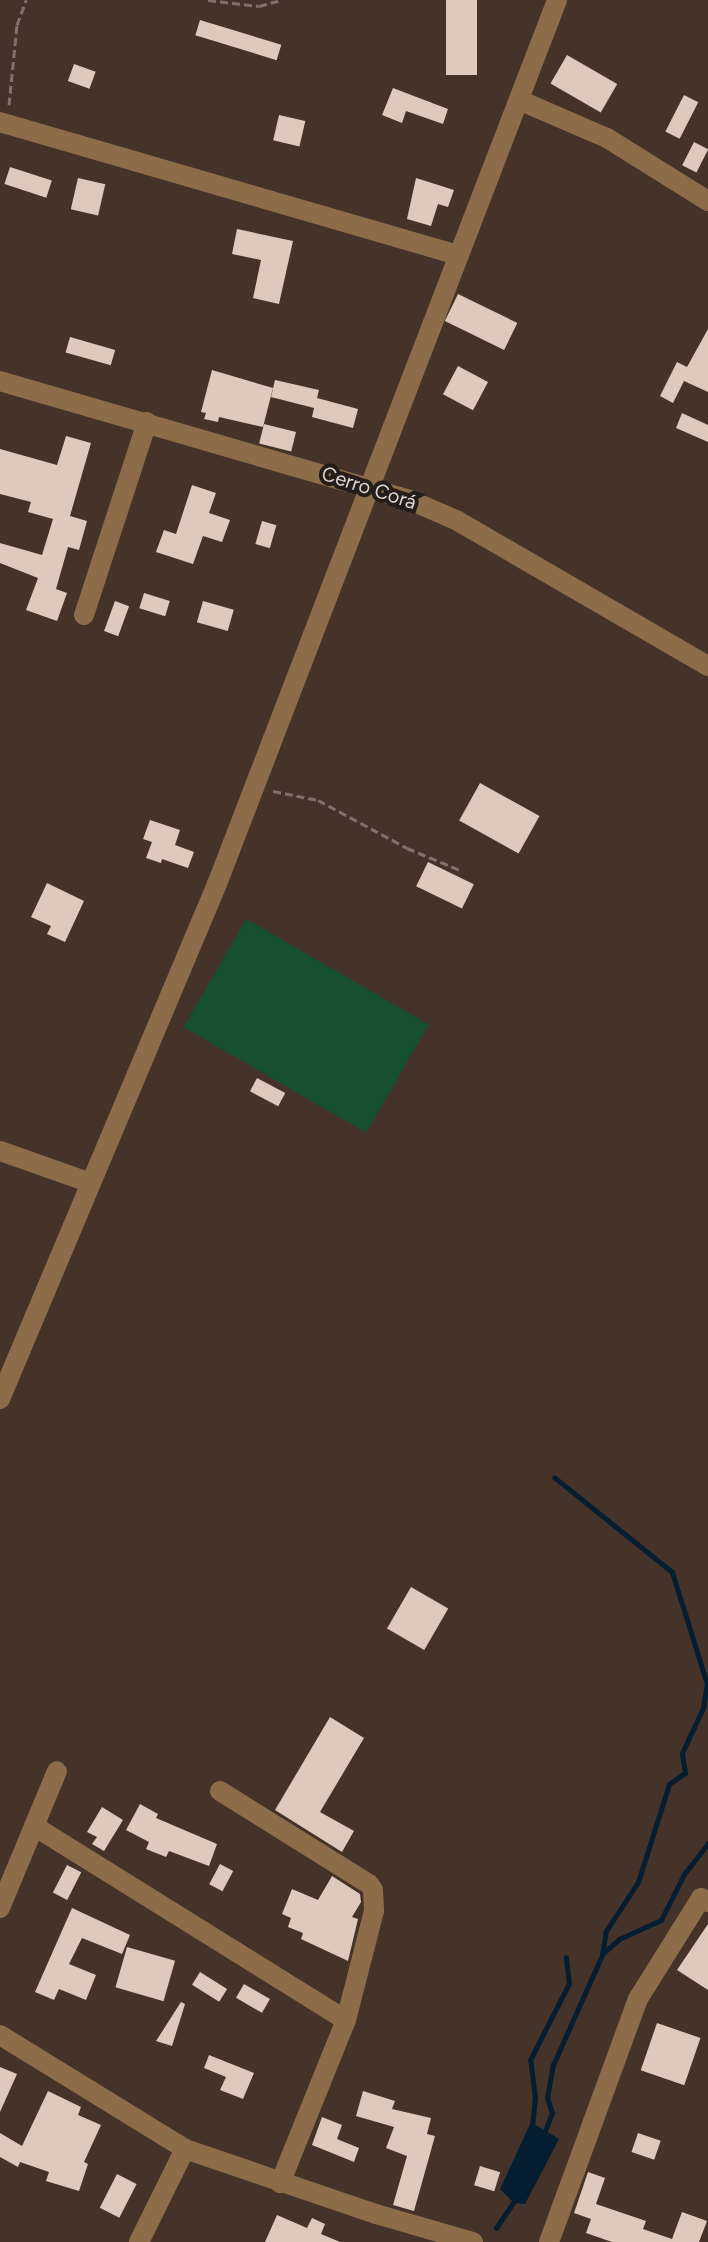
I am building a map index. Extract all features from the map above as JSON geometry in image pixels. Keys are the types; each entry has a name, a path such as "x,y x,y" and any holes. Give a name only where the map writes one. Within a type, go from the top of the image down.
{"street":[{"path":"0,1399 253,790 557,0"},
{"path":"519,100 607,138 708,201"},
{"path":"4,123 459,255"},
{"name":"Cerro Corá","path":"0,381 370,487 456,520 708,666"},
{"path":"84,615 147,422"},
{"path":"0,1151 91,1183"},
{"path":"0,1908 57,1771"},
{"path":"220,1791 373,1890 374,1911 346,2020 280,2183"},
{"path":"34,1826 346,2020"},
{"path":"549,2242 638,1999 704,1900"},
{"path":"0,2035 185,2149 280,2183 473,2242"},
{"path":"139,2242 185,2149"}],"path":[{"path":"4,123 17,25 26,0"},
{"path":"208,0 259,6 281,0"},
{"path":"253,790 318,800 407,848 460,870"}],"green space":[{"path":"246,919 429,1024 366,1133 184,1027"}],"water":[{"path":"531,2122 559,2139 525,2204 514,2203 500,2189"}],"building":[{"path":"446,0 477,0 477,75 446,75"},
{"path":"200,20 281,45 277,60 195,35"},
{"path":"567,55 617,84 601,113 550,84"},
{"path":"74,64 96,72 89,89 68,81"},
{"path":"393,88 448,109 443,124 406,111 402,123 382,115"},
{"path":"684,95 698,102 680,139 665,132"},
{"path":"279,115 305,121 299,146 273,140"},
{"path":"694,142 708,149 696,172 682,165"},
{"path":"10,167 52,181 46,198 4,184"},
{"path":"78,178 105,184 98,215 71,209"},
{"path":"416,178 454,190 448,207 438,204 431,226 407,219"},
{"path":"237,229 293,241 279,304 253,298 261,260 232,254"},
{"path":"458,294 517,323 504,350 445,321"},
{"path":"708,329 708,392 684,381 673,403 660,396 677,362 687,367"},
{"path":"70,337 115,350 111,365 66,352"},
{"path":"458,366 488,382 473,410 443,394"},
{"path":"212,370 273,388 263,427 219,417 218,422 204,419 206,413 201,412"},
{"path":"275,380 319,390 317,398 358,409 353,428 312,417 314,408 271,397"},
{"path":"682,413 708,425 708,442 676,428"},
{"path":"264,424 296,432 291,451 259,443"},
{"path":"66,436 91,443 70,516 87,521 79,550 68,547 56,589 67,593 57,621 26,610 38,578 0,563 0,543 42,555 53,519 28,512 31,502 0,494 0,449 57,465"},
{"path":"192,485 216,493 209,513 230,520 222,542 203,536 193,564 156,552 164,530 176,534"},
{"path":"262,521 276,525 270,548 255,544"},
{"path":"144,593 170,601 165,616 139,608"},
{"path":"115,601 129,606 118,636 104,631"},
{"path":"203,601 234,610 228,631 197,622"},
{"path":"480,783 539,816 519,854 459,821"},
{"path":"150,820 180,830 175,845 194,852 188,868 162,859 161,863 146,858 152,842 143,839"},
{"path":"428,862 474,884 462,909 416,886"},
{"path":"47,883 84,901 65,942 47,934 51,926 31,917"},
{"path":"257,1078 285,1093 278,1106 250,1091"},
{"path":"411,1587 448,1608 424,1650 387,1629"},
{"path":"330,1717 364,1738 320,1812 354,1831 342,1852 275,1810"},
{"path":"140,1804 158,1814 156,1818 217,1844 209,1866 169,1851 166,1857 146,1849 149,1842 126,1830"},
{"path":"102,1807 123,1820 104,1851 92,1844 97,1837 87,1832"},
{"path":"220,1864 233,1871 222,1891 209,1884"},
{"path":"67,1865 81,1872 67,1900 53,1893"},
{"path":"332,1876 360,1894 361,1902 352,1917 358,1919 348,1961 301,1939 303,1933 288,1927 291,1918 282,1914 292,1889 318,1900"},
{"path":"72,1908 130,1935 122,1954 82,1938 69,1964 96,1975 86,2000 59,1989 54,2000 35,1992"},
{"path":"708,1924 708,1990 677,1970"},
{"path":"127,1947 175,1961 163,2001 115,1987"},
{"path":"200,1972 227,1989 219,2002 192,1985"},
{"path":"244,1984 270,1999 262,2013 236,1998"},
{"path":"181,2002 185,2004 172,2046 156,2041"},
{"path":"657,2023 700,2038 684,2085 641,2070"},
{"path":"209,2055 254,2073 243,2099 220,2090 226,2077 204,2068"},
{"path":"0,2067 17,2074 0,2112"},
{"path":"48,2091 81,2107 78,2115 101,2125 84,2162 88,2164 79,2191 46,2181 49,2172 20,2162 18,2167 0,2157 0,2133 22,2146"},
{"path":"363,2091 395,2101 392,2109 431,2118 427,2134 435,2136 414,2211 393,2205 407,2156 386,2148 394,2127 356,2116"},
{"path":"322,2117 342,2125 337,2139 359,2148 354,2162 312,2145"},
{"path":"638,2133 661,2141 654,2160 631,2152"},
{"path":"480,2166 500,2172 494,2191 474,2185"},
{"path":"588,2172 605,2178 596,2204 646,2221 643,2229 672,2239 682,2212 707,2221 699,2242 612,2242 586,2233 591,2219 574,2213"},
{"path":"117,2174 137,2184 119,2218 100,2208"},
{"path":"277,2215 307,2228 312,2218 325,2224 321,2234 340,2242 265,2242"}],"waterway":[{"path":"543,2136 552,2113 547,2098 553,2065 602,1955 606,1931 638,1882 669,1784 685,1773 682,1753 703,1708 707,1684 672,1572 554,1477"},
{"path":"602,1954 619,1939 661,1920 684,1874 708,1843"},
{"path":"532,2126 535,2098 530,2060 569,1983 566,1957"},
{"path":"496,2228 517,2197"}]}
